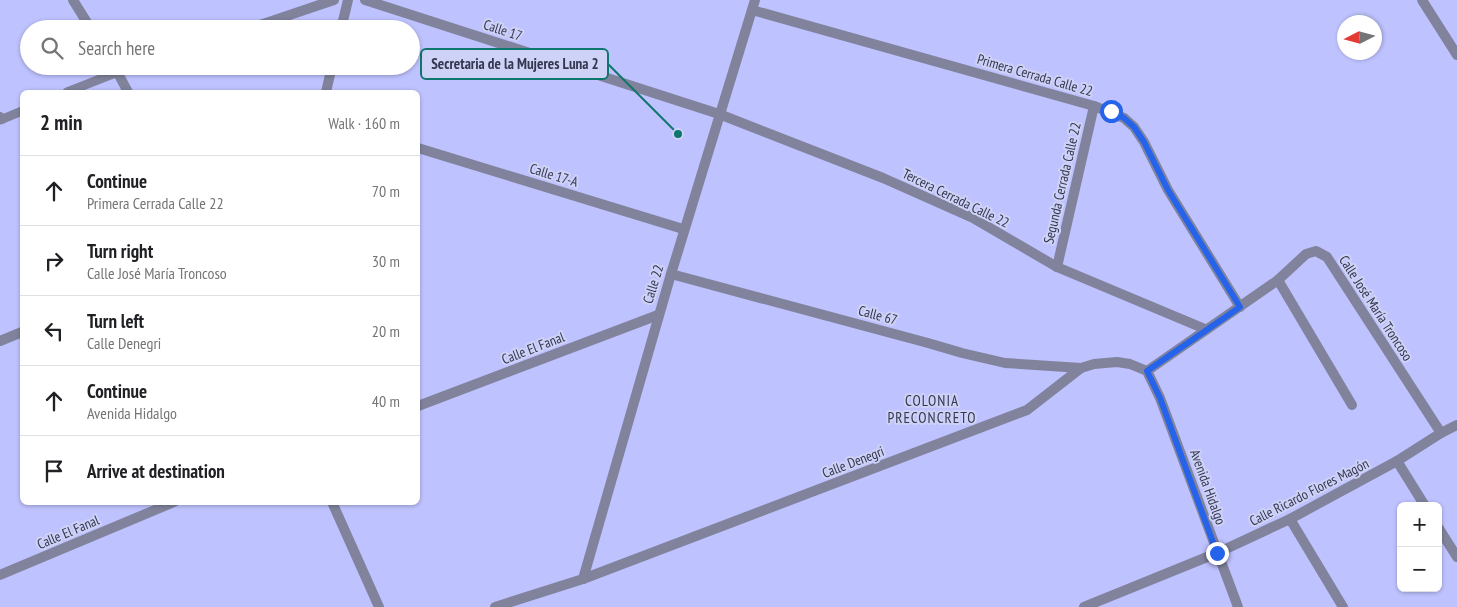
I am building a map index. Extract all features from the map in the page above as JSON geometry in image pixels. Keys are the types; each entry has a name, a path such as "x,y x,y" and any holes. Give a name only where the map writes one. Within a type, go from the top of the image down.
{"street":[{"path":"73,0 85,20"},
{"path":"275,20 334,0"},
{"path":"343,20 348,0"},
{"name":"Calle 17","path":"365,0 719,114"},
{"path":"1422,0 1457,55"},
{"name":"Calle 22","path":"583,579 683,229 753,5"},
{"name":"Primera Cerrada Calle 22","path":"753,5 1094,106 1124,118 1134,127 1144,142 1168,190 1240,307"},
{"path":"119,75 127,90"},
{"path":"326,90 330,75"},
{"name":"Segunda Cerrada Calle 22","path":"1057,267 1094,106"},
{"name":"Tercera Cerrada Calle 22","path":"719,114 883,178 973,218 1057,267 1204,330"},
{"name":"Calle 17-A","path":"420,149 683,229"},
{"name":"Calle José María Troncoso","path":"1147,371 1278,280 1306,254 1316,251 1327,257 1441,433"},
{"name":"Calle 67","path":"671,274 928,343 962,354 1005,363 1081,368"},
{"path":"1278,280 1352,405"},
{"name":"Calle El Fanal","path":"420,405 658,315"},
{"path":"0,341 20,333"},
{"name":"Calle Denegri","path":"495,607 583,579 1027,410 1081,368 1094,364 1117,362 1130,364 1147,371"},
{"name":"Avenida Hidalgo","path":"1147,371 1160,398 1238,607"},
{"name":"Calle Ricardo Flores Magón","path":"1084,607 1217,553 1290,520 1397,461 1457,425"},
{"path":"1397,461 1423,502"},
{"name":"Calle El Fanal","path":"0,575 167,505"},
{"path":"333,505 379,607"},
{"path":"1290,520 1343,607"},
{"path":"1442,533 1457,557"}],"lane":[{"path":"72,90 103,75"},
{"path":"1,119 20,112"}],"place":[{"name":"Secretaria de la Mujeres Luna 2","path":"678,134"}],"district":[{"name":"COLONIA PRECONCRETO","path":"932,410"}],"route":[{"path":"1111,111 1124,118 1134,127 1144,142 1168,190 1240,307 1147,371 1160,398 1217,553"}]}
